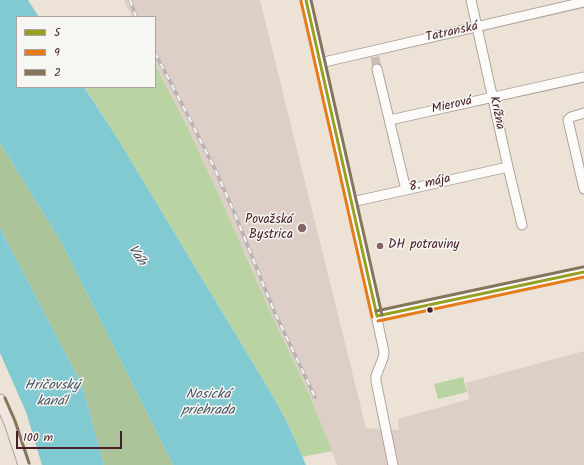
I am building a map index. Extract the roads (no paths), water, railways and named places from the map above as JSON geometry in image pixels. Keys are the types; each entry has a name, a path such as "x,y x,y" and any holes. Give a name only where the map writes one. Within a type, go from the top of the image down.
{"main road":[{"path":"0,400 10,423 24,465"}],"street":[{"path":"306,0 352,202 384,352 376,376 376,381 393,465"},
{"name":"Krížna","path":"471,0 522,225"},
{"name":"Tatranská","path":"320,63 374,54 451,33 584,2"},
{"path":"377,69 406,190"},
{"name":"Mierová","path":"390,120 584,77"},
{"path":"584,113 571,117 568,120 584,189"},
{"name":"8. mája","path":"352,202 508,166"},
{"path":"377,316 584,272"}],"water":[{"name":"Nosická priehrada","path":"0,0 28,0 38,16 16,16 16,88 85,88 116,136 271,393 286,420 306,465 173,465 61,242 0,143"},
{"name":"Hričovský kanál","path":"0,228 82,385 104,465 42,465 26,412 0,353"}],"tunnel":[{"path":"375,57 377,69"}],"railway":[{"path":"130,0 136,16"},
{"path":"156,55 215,169 274,311 315,397"}],"place":[{"name":"Považská Bystrica","path":"302,228"},
{"name":"DH potraviny","path":"380,246"}],"water label":[{"name":"Váh","path":"136,256"}]}
